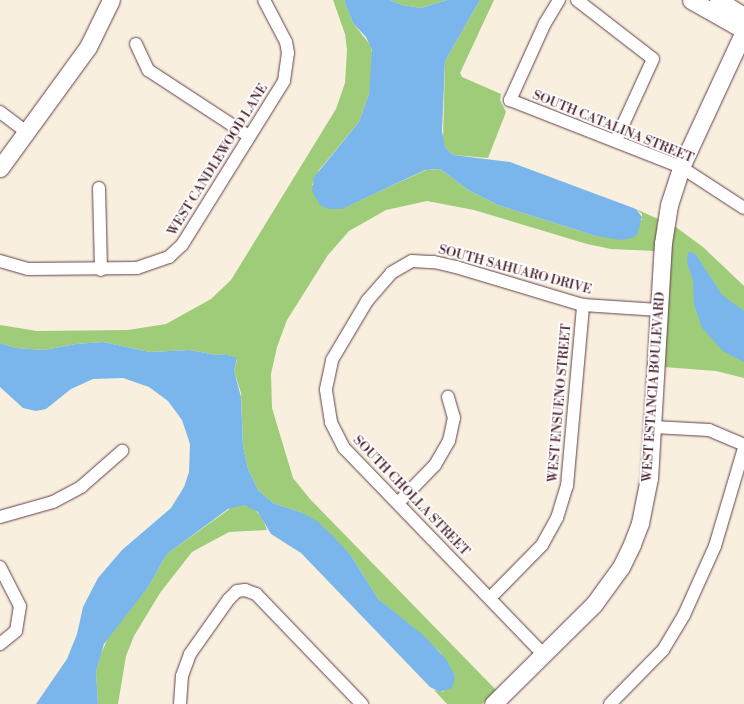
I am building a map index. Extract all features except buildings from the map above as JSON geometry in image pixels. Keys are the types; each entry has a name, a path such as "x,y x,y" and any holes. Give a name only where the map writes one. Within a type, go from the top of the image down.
{"street":[{"path":"0,168 88,47 111,0"},
{"name":"WEST CANDLEWOOD LANE","path":"0,261 28,269 101,270 137,268 169,257 182,245 284,81 288,53 283,33 264,0"},
{"name":"SOUTH CATALINA STREET","path":"559,0 545,23 510,100 616,140 681,167 743,204"},
{"path":"577,0 653,59 616,140"},
{"path":"691,0 744,31"},
{"path":"718,0 744,16"},
{"name":"WEST ESTANCIA BOULEVARD","path":"493,704 594,604 621,567 640,523 645,500 653,427 664,230 669,205 681,167 744,31"},
{"path":"136,44 148,70 249,136"},
{"path":"0,112 27,132"},
{"path":"99,188 101,270"},
{"name":"SOUTH SAHUARO DRIVE","path":"391,273 412,261 434,262 583,305 659,310"},
{"name":"SOUTH CHOLLA STREET","path":"391,273 352,323 332,360 326,389 331,422 344,448 544,655"},
{"name":"WEST ENSUENO STREET","path":"490,598 542,545 557,518 567,486 583,305"},
{"path":"398,503 435,465 449,441 454,418 448,397"},
{"path":"653,427 709,430 744,445"},
{"path":"610,704 663,650 684,615 716,546 744,448"},
{"path":"0,517 53,502 81,487 122,451"},
{"path":"0,567 20,606 16,631 0,644"},
{"path":"180,704 182,676 190,654 229,599 237,591 244,590 256,594 362,704"}],"green space":[{"path":"333,0 344,0 353,23 371,46 373,60 369,94 359,122 319,170 312,185 350,205 426,170 440,169 470,191 498,205 596,236 642,220 642,214 636,209 658,219 655,251 611,249 587,244 474,210 427,201 386,210 349,231 328,255 287,320 277,347 271,374 272,408 293,478 310,499 496,690 482,704 447,704 434,690 443,692 455,676 440,652 378,599 352,557 300,512 273,503 258,490 248,469 243,446 241,393 234,371 237,359 230,358 227,354 216,355 190,350 150,352 103,342 76,344 44,350 16,348 0,343 0,325 37,331 128,330 166,324 211,299 231,280 336,109 345,83 347,50 345,34"},
{"path":"390,0 447,0 421,8 402,5"},
{"path":"480,0 494,0 460,73 462,77 501,94 500,100 506,112 488,158 453,155 445,147 443,140 445,61"},
{"path":"673,225 703,247 744,286 744,378 716,371 664,367"},
{"path":"235,505 244,505 254,509 262,517 267,530 229,532 192,552 160,593 134,636 126,656 118,704 98,704 96,672 101,654 109,635 148,587 167,554"}],"water":[{"path":"344,0 390,0 402,5 421,8 447,0 480,0 445,61 442,131 445,147 453,155 510,162 636,209 642,217 637,235 632,238 621,240 596,236 498,205 470,191 440,169 425,170 342,209 328,209 320,205 312,191 314,177 359,122 369,94 372,50 366,37 353,23"},
{"path":"688,252 694,253 698,258 723,296 744,311 744,362 723,351 702,328 694,304 693,280 687,262"},
{"path":"103,342 150,352 190,350 216,355 227,354 230,357 237,358 234,371 241,397 243,446 248,469 258,490 273,503 300,512 317,521 334,537 352,557 378,599 423,635 446,659 455,676 452,688 440,692 430,687 301,553 271,534 258,512 244,505 228,509 167,554 148,587 104,644 96,672 98,704 36,704 67,659 77,634 83,607 98,578 122,550 171,508 184,487 189,472 190,444 182,420 168,401 149,387 123,378 93,379 71,389 46,409 36,411 23,408 0,387 0,343 16,348 44,350 76,344"}]}
